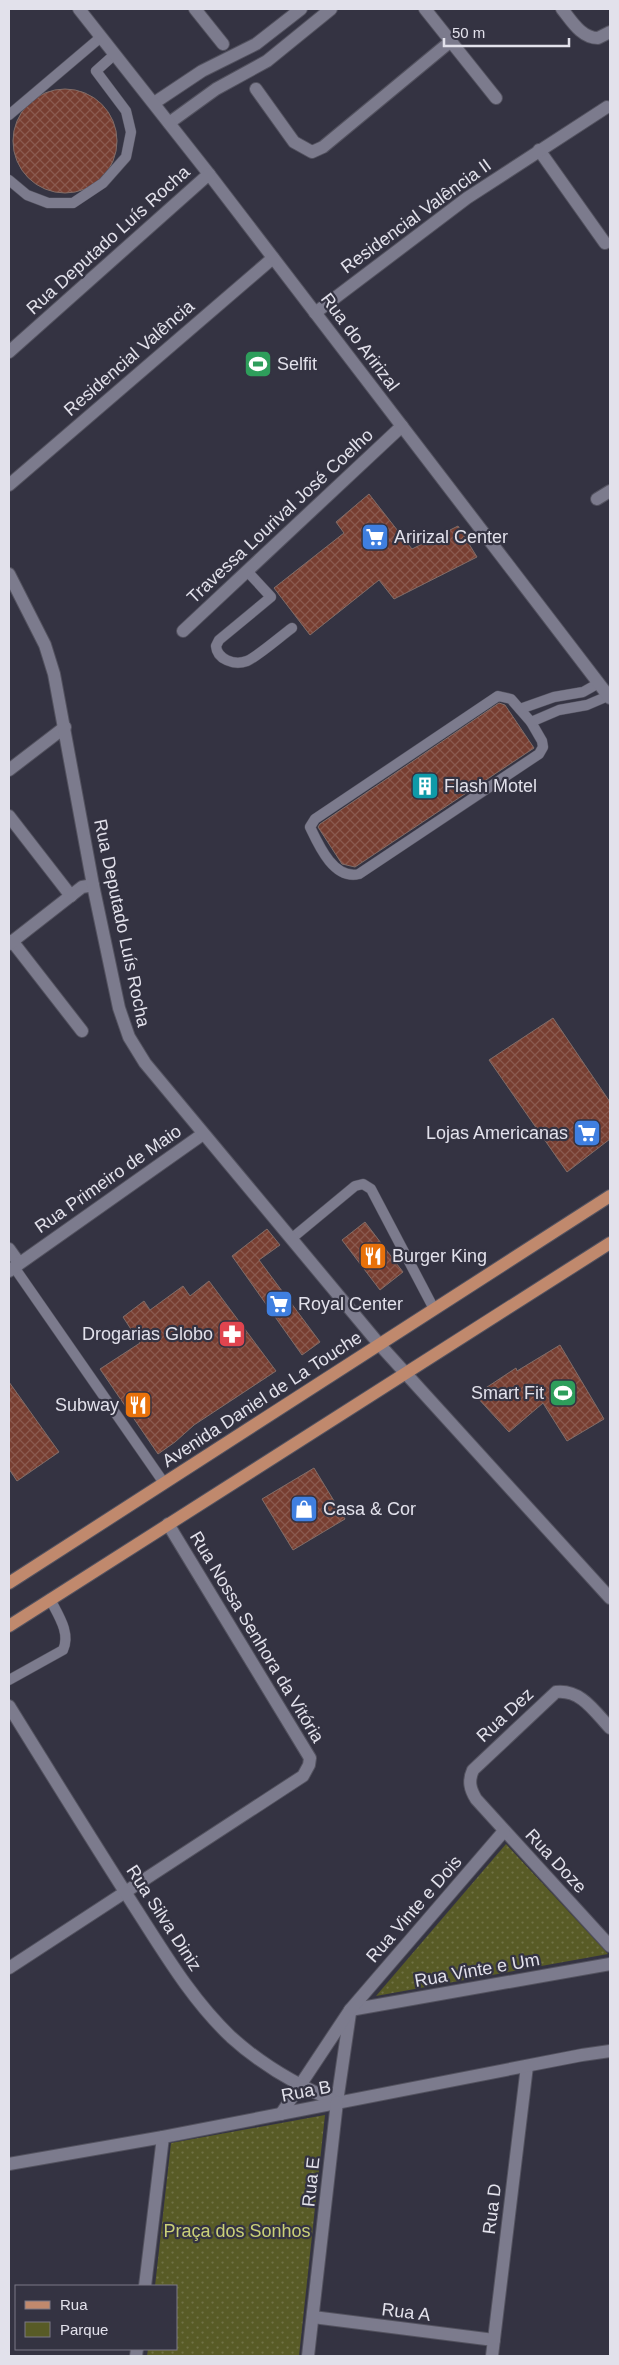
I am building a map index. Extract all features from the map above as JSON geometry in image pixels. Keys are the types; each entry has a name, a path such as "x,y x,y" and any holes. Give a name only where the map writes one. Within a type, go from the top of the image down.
{"main road":[{"name":"Avenida Daniel de La Touche","path":"9,1583 610,1196"},
{"path":"9,1626 610,1243"}],"street":[{"name":"Rua do Aririzal","path":"79,9 209,174 609,697"},
{"path":"195,9 223,44"},
{"path":"154,103 202,71 256,44 301,9"},
{"path":"169,123 216,88 267,61 332,9"},
{"path":"425,9 496,98"},
{"path":"562,9 582,32 593,38 598,38 610,32"},
{"path":"256,89 294,142 312,152 323,147 451,41"},
{"name":"Residencial Valência II","path":"315,313 467,198 607,107"},
{"path":"539,150 605,243"},
{"name":"Rua Deputado Luís Rocha","path":"9,352 209,174"},
{"name":"Residencial Valência","path":"9,485 273,258"},
{"name":"Travessa Lourival José Coelho","path":"183,631 402,426"},
{"path":"597,500 610,491"},
{"name":"Rua Deputado Luís Rocha","path":"9,574 45,645 54,674 93,885 119,1008 129,1037 145,1063 379,1344 610,1598"},
{"path":"9,770 64,726"},
{"path":"9,816 71,896"},
{"path":"82,1030 10,943 82,887 93,885"},
{"name":"Rua Primeiro de Maio","path":"14,1267 203,1134"},
{"path":"9,1249 14,1267"},
{"name":"Rua Nossa Senhora da Vitória","path":"9,1968 303,1776 310,1765 310,1758 168,1524"},
{"name":"Rua Dez","path":"476,1799 470,1785 473,1770 556,1692 564,1691 579,1696 610,1728"},
{"name":"Rua Silva Diniz","path":"9,1706 125,1891 191,1992 211,2017 248,2051 298,2085 337,2102"},
{"name":"Rua Doze","path":"476,1799 610,1946"},
{"name":"Rua Vinte e Dois","path":"281,2114 293,2098 298,2085 350,2010 504,1830"},
{"name":"Rua Vinte e Um","path":"350,2010 610,1964"},
{"path":"337,2102 350,2010"},
{"name":"Rua B","path":"9,2164 163,2137 610,2051"},
{"name":"Rua D","path":"492,2356 527,2066"},
{"name":"Rua E","path":"308,2356 337,2102"},
{"path":"145,2285 163,2137"},
{"name":"Rua A","path":"313,2318 494,2340"}],"lane":[{"path":"9,115 101,37"},
{"path":"9,180 27,195 48,203 73,202 104,183 126,157 131,132 126,111 96,71 115,54"},
{"path":"247,571 271,597 218,640 216,646 220,656 227,661 246,662 292,628"},
{"path":"520,709 540,701 582,692 599,683"},
{"path":"498,696 507,697 520,709 531,722 542,741 543,747 534,758 359,874 346,874 334,867 310,827 319,815 498,696"},
{"path":"531,722 559,710 587,705 609,697"},
{"path":"291,1239 355,1186 363,1184 371,1189 434,1309"},
{"path":"14,1267 164,1483"},
{"path":"9,1680 63,1650 67,1642 65,1632 50,1599"}],"green space":[{"path":"506,1844 608,1954 376,1996"},
{"name":"Praça dos Sonhos","path":"325,2115 299,2356 147,2356 148,2350 178,2350 178,2285 155,2285 171,2143"}],"building":[{"path":"65,89 85,93 94,98 108,112 113,121 117,141 113,161 108,170 94,184 85,189 65,193 45,189 36,184 22,170 17,161 13,141 17,121 22,112 36,98 45,93"},
{"path":"369,494 412,549 458,526 477,557 394,599 379,580 310,635 274,588 344,533 336,522"},
{"name":"Flash Motel","path":"499,703 505,705 534,748 355,867 342,864 318,827 320,824"},
{"path":"553,1018 610,1102 610,1139 567,1172 489,1060"},
{"name":"Burger King","path":"365,1222 403,1272 380,1290 342,1240"},
{"name":"Royal Center","path":"267,1229 280,1245 259,1260 320,1342 302,1355 232,1256"},
{"path":"209,1281 276,1371 194,1425 158,1454 100,1369 140,1343 123,1317 144,1301 150,1310 183,1286 190,1296"},
{"name":"Smart Fit","path":"560,1345 604,1419 567,1441 543,1403 509,1432 475,1395 516,1368 517,1371"},
{"path":"9,1382 59,1452 17,1481 9,1469"},
{"name":"Casa & Cor","path":"314,1468 345,1519 293,1550 262,1499"}],"place":[{"name":"Selfit","path":"258,364"},
{"name":"Aririzal Center","path":"375,537"},
{"name":"Flash Motel","path":"425,786"},
{"name":"Lojas Americanas","path":"587,1133"},
{"name":"Burger King","path":"373,1256"},
{"name":"Royal Center","path":"279,1304"},
{"name":"Drogarias Globo","path":"232,1334"},
{"name":"Smart Fit","path":"563,1393"},
{"name":"Subway","path":"138,1405"},
{"name":"Casa & Cor","path":"304,1509"}]}
